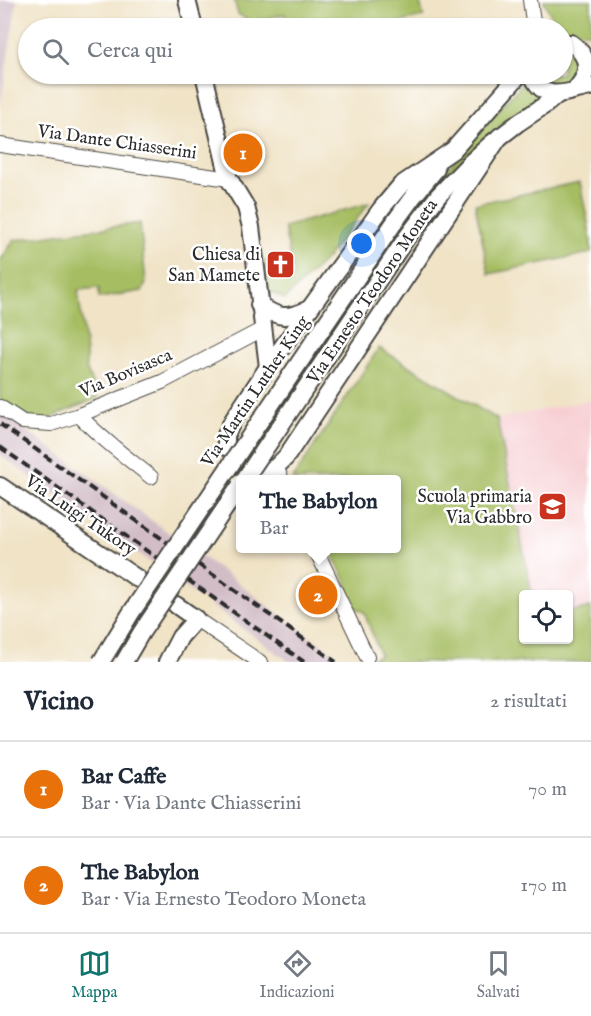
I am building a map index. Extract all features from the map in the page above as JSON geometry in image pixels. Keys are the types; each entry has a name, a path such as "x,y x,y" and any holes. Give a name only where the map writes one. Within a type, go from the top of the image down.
{"street":[{"path":"187,0 192,18"},
{"path":"573,43 591,48"},
{"path":"538,84 549,93 556,94 566,94 583,89 585,59 580,50 573,45"},
{"name":"Via Dante Chiasserini","path":"206,84 229,179 246,207 260,305"},
{"path":"226,447 229,425 381,209 401,185 453,150 511,84"},
{"path":"247,475 424,213 458,174 500,136 545,105 556,94"},
{"name":"Via Ernesto Teodoro Moneta","path":"275,473 500,136"},
{"name":"Via Dante Chiasserini","path":"0,145 229,179"},
{"name":"Via Martin Luther King","path":"101,662 131,613 406,206 453,150"},
{"path":"260,305 273,314 283,316 294,316 309,309"},
{"path":"260,305 268,367"},
{"name":"Via Bovisasca","path":"0,407 23,422 51,424 162,382 263,329"},
{"path":"79,415 151,477"},
{"name":"Via Luigi Tukory","path":"0,486 138,579"},
{"path":"124,662 160,604 236,492"},
{"path":"317,553 367,657"},
{"path":"177,605 260,662"},
{"path":"167,662 180,637 196,619"}],"shaded area":[{"path":"0,0 17,0 0,106"},
{"name":"Scuola primaria Via Gabbro","path":"591,400 591,662 572,644 573,590 531,590 497,419"},
{"path":"0,412 346,662 290,662 0,455"}],"green space":[{"path":"234,0 419,0 424,17 286,18 285,14 268,18 244,18 238,14"},
{"path":"543,0 591,0 591,33 573,31 573,18 555,18"},
{"path":"573,55 580,67 576,82 573,83"},
{"path":"522,84 530,84 540,99 479,144 426,197 304,375 303,374 423,197"},
{"path":"549,84 569,84 555,88"},
{"path":"580,182 591,239 591,253 489,274 475,204"},
{"path":"369,203 327,258 285,299 266,290 262,263 268,259 273,279 283,276 291,280 294,275 284,227"},
{"path":"140,223 146,283 142,291 99,298 99,288 78,290 86,368 98,398 45,420 21,418 0,402 0,261 14,240"},
{"path":"379,348 497,419 531,590 519,590 519,644 573,644 573,611 591,607 591,662 365,662 380,655 364,612 349,605 347,583 331,553 401,553 401,475 295,475"}],"railway":[{"path":"0,424 336,662"},
{"path":"0,447 304,662"}],"place":[{"name":"Bar Caffe","path":"243,153"},
{"name":"Chiesa di San Mamete","path":"281,265"},
{"name":"Scuola primaria Via Gabbro","path":"553,507"},
{"name":"The Babylon","path":"318,595"}]}
